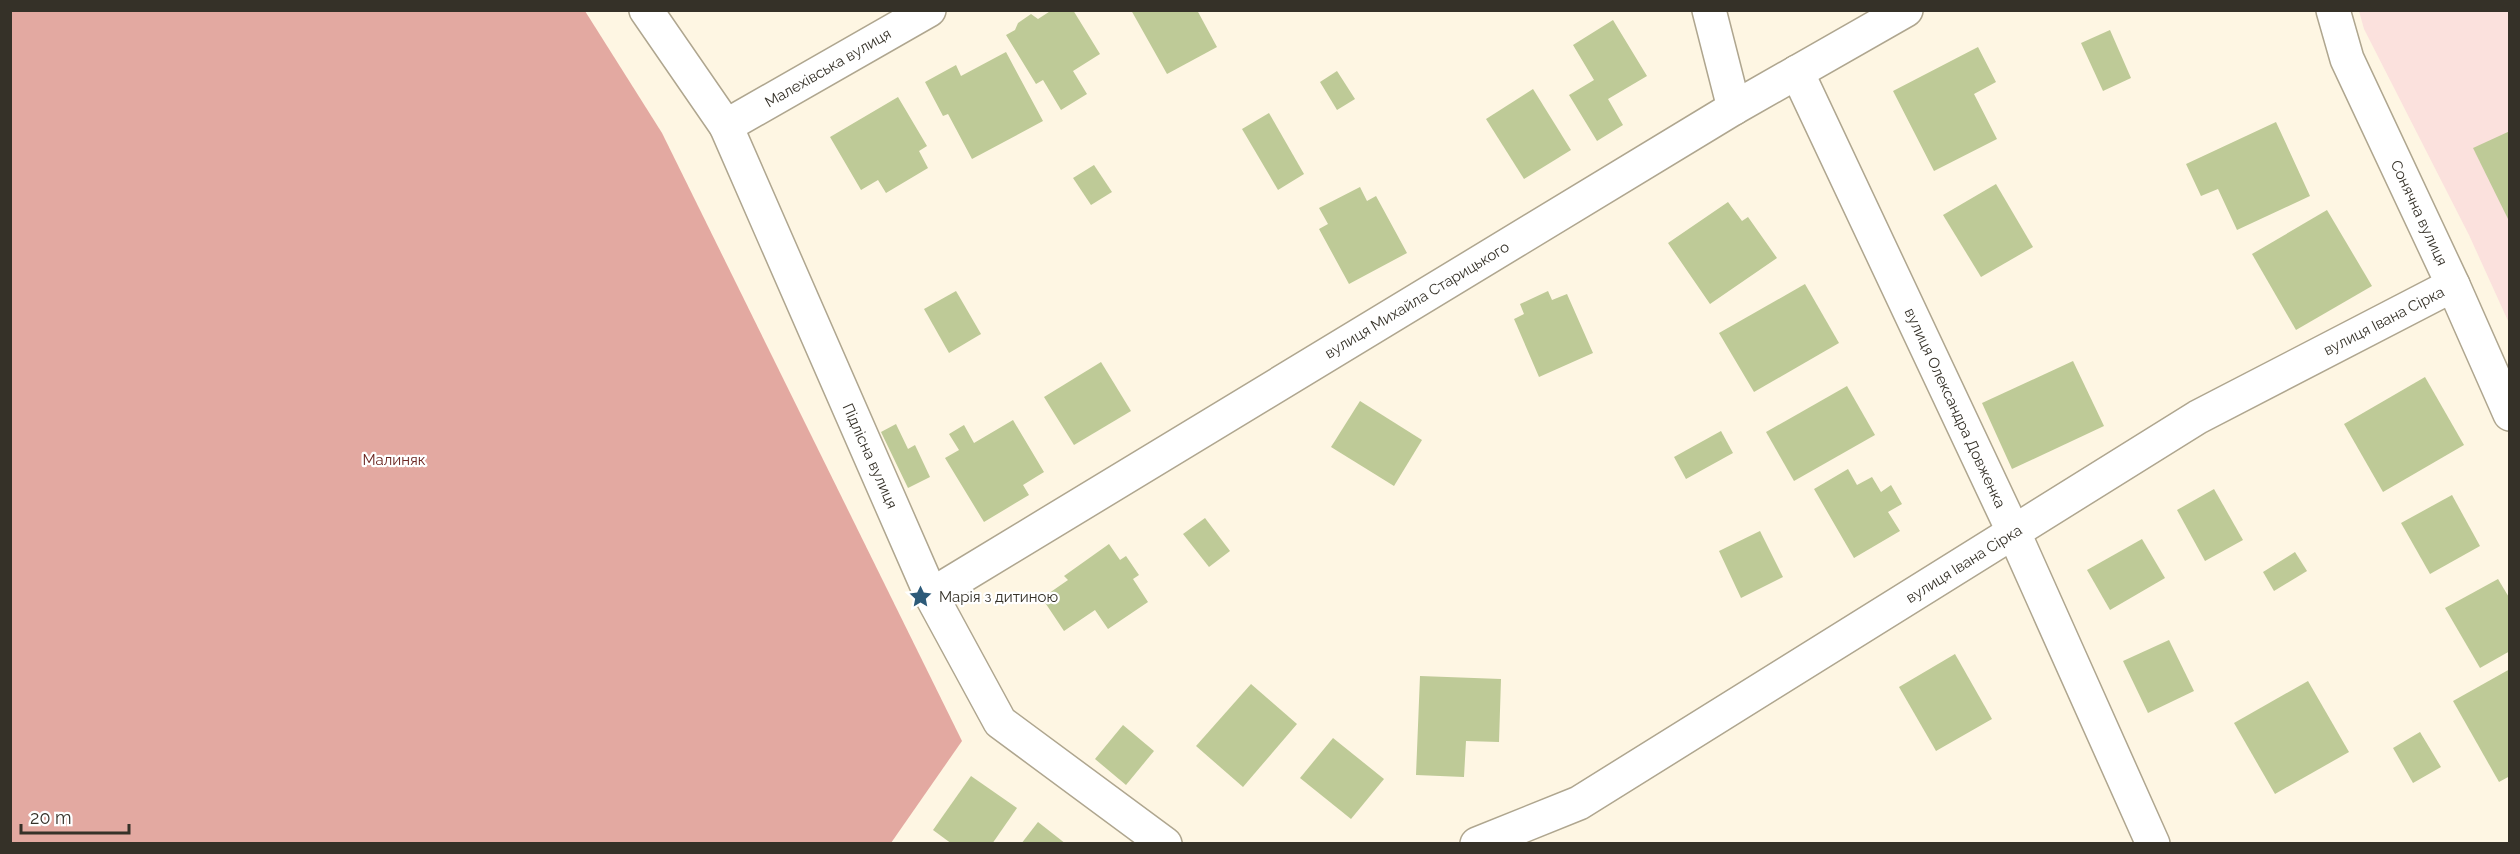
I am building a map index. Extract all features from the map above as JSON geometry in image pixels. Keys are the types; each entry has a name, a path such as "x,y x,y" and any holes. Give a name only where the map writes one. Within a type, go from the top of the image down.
{"street":[{"name":"Підлісна вулиця","path":"646,10 726,126 931,595 1000,722 1165,843"},
{"name":"Малехівська вулиця","path":"726,126 929,10"},
{"path":"1709,10 1734,108"},
{"name":"вулиця Михайла Старицького","path":"931,595 1734,108 1906,10"},
{"name":"Сонячна вулиця","path":"2333,10 2347,59 2453,285 2496,360 2510,414"},
{"name":"вулиця Олександра Довженка","path":"1797,72 2014,533 2153,843"},
{"name":"вулиця Івана Сірка","path":"1477,843 1546,831 1579,803 2198,417 2453,285"}],"shaded area":[{"path":"2359,11 2509,11 2509,323 2469,235 2364,29"}],"green space":[{"name":"Малиняк","path":"10,11 585,11 662,133 962,741 891,843 11,843"}],"building":[{"path":"1052,10 1073,10 1100,54 1073,71 1087,94 1061,110 1043,80 1036,84 1006,35 1015,30 1018,23 1031,14 1038,19"},
{"path":"1131,10 1197,10 1217,47 1167,74"},
{"path":"1613,20 1647,76 1608,99 1623,125 1597,141 1569,95 1594,80 1573,45"},
{"path":"2110,30 2131,78 2103,91 2081,43"},
{"path":"1978,47 1996,82 1974,94 1997,139 1934,171 1893,91"},
{"path":"1006,52 1043,121 972,159 948,114 943,116 925,82 956,65 961,76"},
{"path":"1337,71 1355,99 1337,110 1320,82"},
{"path":"1533,89 1571,150 1524,179 1486,119"},
{"path":"898,97 927,146 919,151 928,168 886,193 878,180 861,190 830,137"},
{"path":"1269,113 1304,174 1278,190 1242,129"},
{"path":"2276,122 2310,196 2237,230 2218,189 2201,196 2186,164"},
{"path":"2510,131 2510,223 2473,148"},
{"path":"1094,165 1112,192 1091,205 1073,178"},
{"path":"1996,184 2033,247 1981,277 1943,215"},
{"path":"1360,187 1367,201 1376,196 1407,253 1349,284 1319,229 1328,224 1319,208"},
{"path":"1728,202 1742,221 1748,217 1777,258 1710,304 1668,243"},
{"path":"2327,210 2372,286 2296,330 2252,254"},
{"path":"1805,284 1839,343 1754,392 1719,333"},
{"path":"956,291 981,334 949,353 924,309"},
{"path":"1548,291 1552,300 1567,294 1593,353 1539,377 1514,319 1524,314 1520,304"},
{"path":"2073,361 2104,426 2012,469 1982,403"},
{"path":"1101,362 1131,411 1074,445 1044,397"},
{"path":"2425,377 2464,445 2383,492 2344,424"},
{"path":"1847,386 1875,435 1794,481 1766,432"},
{"path":"1360,401 1422,440 1394,486 1331,447"},
{"path":"1013,420 1044,472 1023,485 1029,495 984,522 945,458 959,450 949,434 964,425 974,443"},
{"path":"896,424 908,449 915,445 930,477 908,488 881,432"},
{"path":"1721,431 1733,453 1686,479 1674,457"},
{"path":"1848,469 1857,485 1872,477 1881,492 1891,485 1902,504 1888,512 1900,531 1854,558 1814,489"},
{"path":"2214,489 2243,540 2205,561 2177,510"},
{"path":"2452,495 2480,546 2430,574 2401,523"},
{"path":"1205,518 1230,551 1209,567 1183,534"},
{"path":"1760,531 1783,577 1741,598 1719,551"},
{"path":"2142,539 2165,578 2110,610 2087,570"},
{"path":"1109,544 1120,560 1126,556 1139,575 1133,579 1148,602 1108,629 1095,610 1064,631 1042,598 1068,580 1064,576"},
{"path":"2295,552 2307,571 2274,591 2263,572"},
{"path":"2498,579 2510,599 2510,651 2480,668 2445,608"},
{"path":"2169,640 2194,691 2148,713 2123,661"},
{"path":"1955,654 1992,719 1936,751 1899,687"},
{"path":"2510,669 2510,776 2499,782 2453,701"},
{"path":"1420,676 1501,679 1499,742 1466,741 1464,777 1416,775"},
{"path":"2308,681 2349,752 2275,794 2234,723"},
{"path":"1251,684 1297,724 1243,787 1196,746"},
{"path":"1123,725 1154,751 1126,785 1095,759"},
{"path":"2420,732 2441,767 2413,783 2393,748"},
{"path":"1333,738 1384,779 1351,819 1300,778"},
{"path":"971,776 1017,808 992,844 952,844 933,830"},
{"path":"1038,822 1066,844 1021,844"}],"place":[{"name":"Марія з дитиною","path":"921,597"}]}
